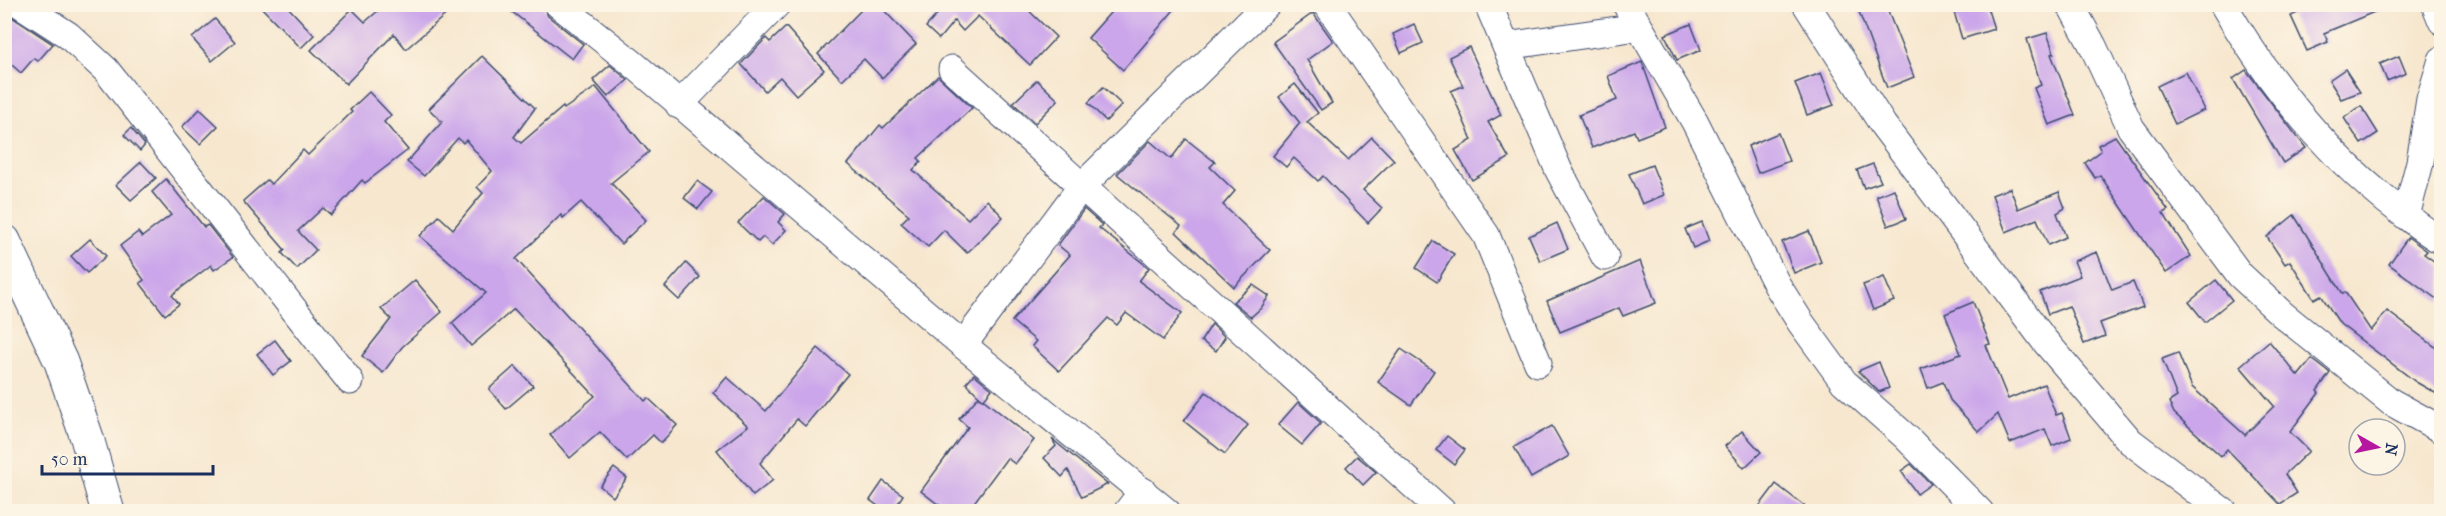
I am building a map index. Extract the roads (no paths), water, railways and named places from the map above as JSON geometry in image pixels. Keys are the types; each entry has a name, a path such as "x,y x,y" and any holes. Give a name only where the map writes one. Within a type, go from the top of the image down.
{"highway":[{"path":"4,241 61,363 87,438 108,512"}],"street":[{"path":"20,4 68,36 106,70 351,381"},
{"path":"558,4 632,63 963,345 1135,501 1167,512"},
{"path":"679,105 777,4"},
{"path":"963,345 1081,187 1267,4"},
{"path":"1328,4 1486,235 1538,363"},
{"path":"1488,4 1559,171 1605,257"},
{"path":"1806,4 1883,125 2044,340 2130,441 2224,512"},
{"path":"2070,4 2093,46 2131,128 2240,275 2282,314 2391,402 2442,430"},
{"path":"2223,4 2251,52 2289,104 2345,165 2383,198 2442,241"},
{"path":"2435,4 2442,21"},
{"path":"1506,46 1632,16 1695,122 1777,285 1822,353 1844,382 1906,437 1980,512"},
{"path":"2406,216 2431,160 2430,99 2442,60"},
{"path":"952,69 1443,512"},
{"path":"2383,198 2431,160"}]}
